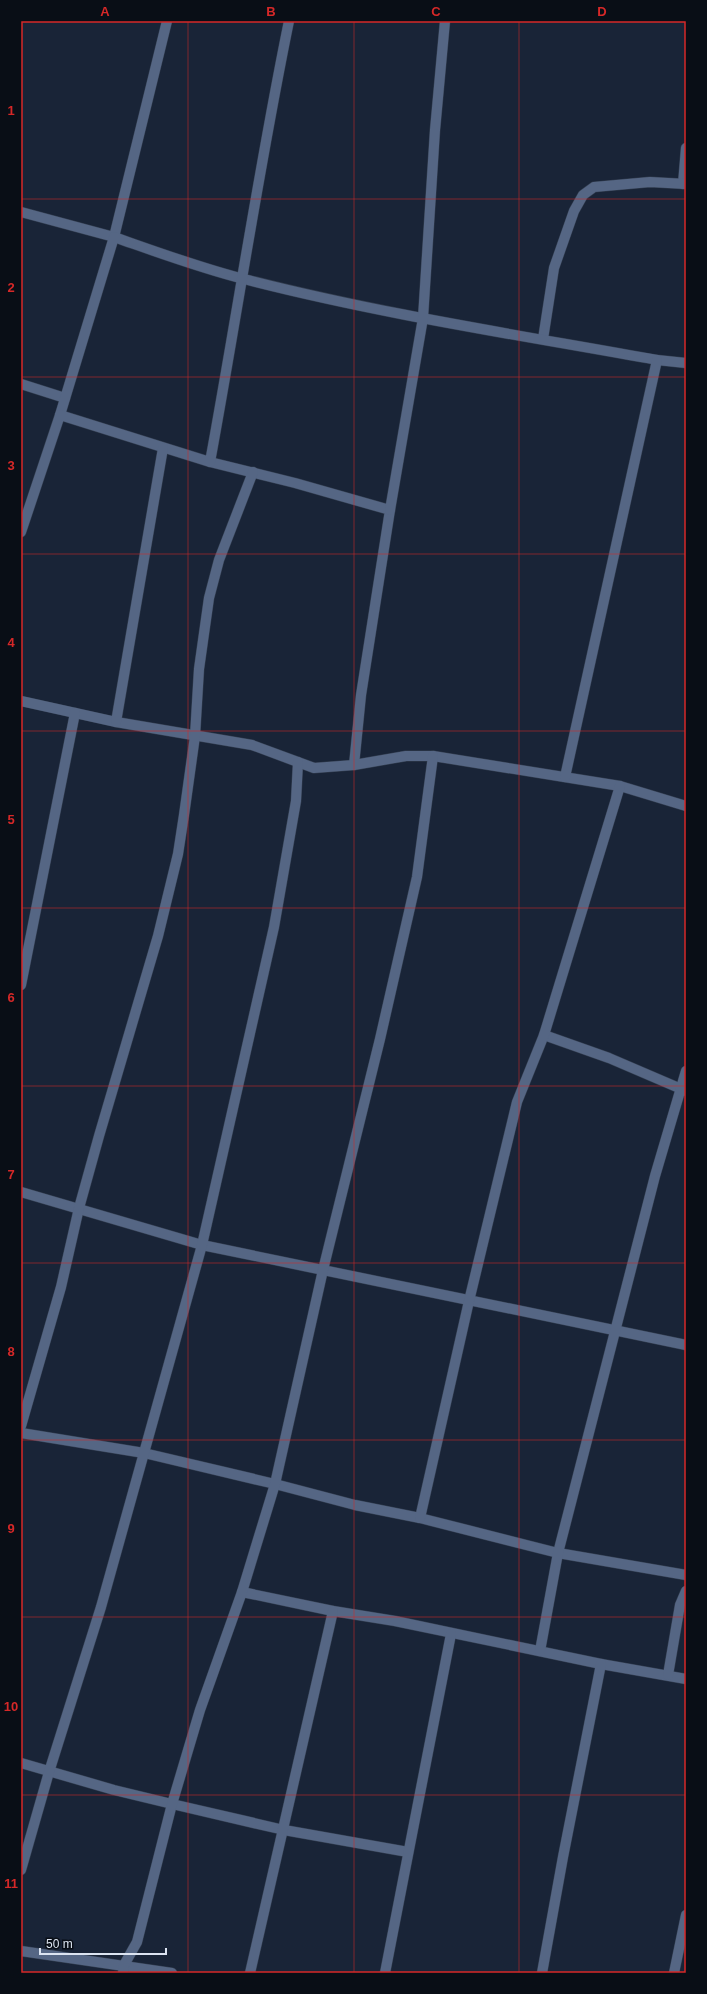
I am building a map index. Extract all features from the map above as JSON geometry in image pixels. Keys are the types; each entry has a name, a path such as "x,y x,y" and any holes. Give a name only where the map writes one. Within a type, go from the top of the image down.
{"street":[{"path":"21,532 60,415 114,238 167,21"},
{"path":"210,462 243,279 270,116 289,21"},
{"path":"354,765 361,695 422,318 444,21"},
{"path":"543,339 554,268 574,211 583,195 594,187 650,182 684,184 686,148"},
{"path":"21,212 114,238 175,259 243,279 422,318 657,360 686,363"},
{"path":"565,777 657,360"},
{"path":"21,384 65,398"},
{"path":"60,415 210,462 253,472 390,510"},
{"path":"116,722 163,448"},
{"path":"21,1426 60,1287 79,1208 158,936 178,854 195,736 199,669 209,598 219,560 253,472"},
{"path":"21,701 116,722 195,736 224,739 252,745 314,768 354,765 406,756 433,756 620,786 686,806"},
{"path":"21,985 75,713"},
{"path":"123,1969 137,1942 172,1804 200,1710 242,1592 275,1484 323,1270 380,1039 417,877 433,756"},
{"path":"21,1870 102,1607 202,1245 275,920 296,801 298,762"},
{"path":"420,1518 469,1302 517,1102 544,1035 620,786"},
{"path":"544,1035 610,1058 684,1090"},
{"path":"540,1651 558,1553 655,1176 684,1090 686,1071"},
{"path":"21,1192 202,1245 469,1302 686,1345"},
{"path":"21,1433 144,1453 275,1484 355,1505 420,1518 558,1553 686,1575"},
{"path":"668,1675 680,1605 686,1591"},
{"path":"242,1592 333,1611 395,1621 451,1634 601,1664 686,1679"},
{"path":"250,1973 333,1611"},
{"path":"385,1973 451,1634"},
{"path":"542,1973 563,1856 601,1664"},
{"path":"21,1763 172,1804 284,1830 408,1852"},
{"path":"674,1973 686,1915"},
{"path":"21,1951 123,1969 172,1973"}]}
